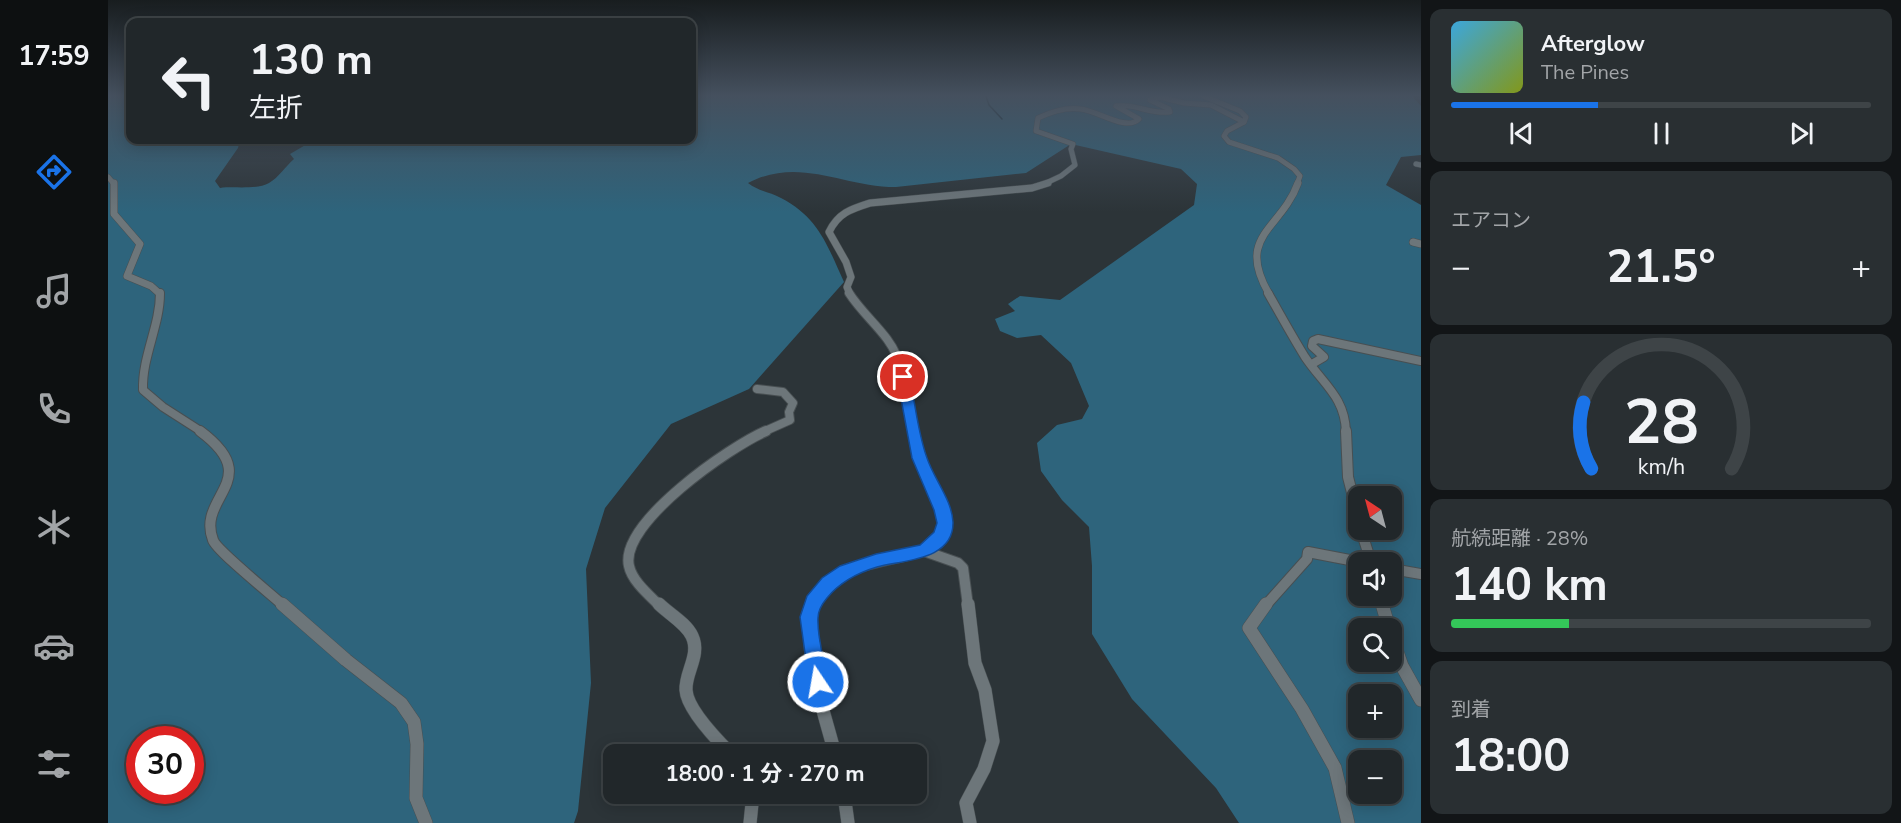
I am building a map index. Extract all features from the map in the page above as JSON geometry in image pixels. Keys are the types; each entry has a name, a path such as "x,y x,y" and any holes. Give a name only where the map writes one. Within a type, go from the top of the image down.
{"street":[{"path":"833,744 814,663 808,617 813,601 828,583 846,571 876,560 924,551 942,534 945,523 942,510 919,458 899,361 892,345 849,293 847,287 851,276 849,269 829,232 834,220 845,212 870,203 1032,188 1048,183 1075,165 1071,149 1073,144 1048,134"},
{"path":"1225,134 1229,142 1281,161 1295,168 1300,176 1295,190 1256,249 1256,260 1266,289 1291,332 1312,364 1336,394 1346,420 1350,486"},
{"path":"108,177 114,183 113,210 119,220 136,236 140,244 127,276 151,286 160,293 158,316 144,369 143,390 211,440 228,460 229,471 226,484 210,525 214,544 346,660 401,703 414,722 417,744 416,798 426,823"},
{"path":"1312,364 1324,357 1312,346 1313,341 1318,339 1421,361"},
{"path":"723,744 692,705 686,692 693,661 693,638 684,626 645,590 625,559 627,548 640,529 681,488 729,450 761,432 781,426 790,420 789,412 793,403 791,398 778,390 757,389"},
{"path":"924,551 958,563 963,568 975,663 985,690 993,741 984,769 966,803 970,823"},
{"path":"1348,560 1308,552 1307,559 1260,611 1249,628 1302,709 1335,768 1348,823"},
{"path":"1402,570 1421,574"},
{"path":"1402,666 1421,700"},
{"path":"750,823 752,804"},
{"path":"845,804 848,823"}],"shaded area":[{"path":"108,134 126,134 126,144 239,144 215,181 220,188 252,187 269,183 294,159 290,154 307,144 696,144 696,134 1421,134 1421,155 1401,157 1386,185 1421,205 1421,823 1239,823 1216,788 1132,699 1092,634 1092,566 1089,527 1062,500 1041,471 1037,443 1057,425 1082,419 1089,406 1071,363 1041,335 1017,338 1000,331 995,319 1015,311 1008,304 1020,296 1060,300 1194,205 1197,184 1181,169 1071,144 1026,173 896,187 857,183 803,172 785,172 767,175 748,183 781,198 804,214 820,234 844,282 749,389 671,424 605,508 586,569 591,683 578,811 574,823 108,823"}],"route":[{"path":"818,682 808,617 813,601 828,583 846,571 876,560 924,551 942,534 945,523 942,510 919,458 903,377"}]}
